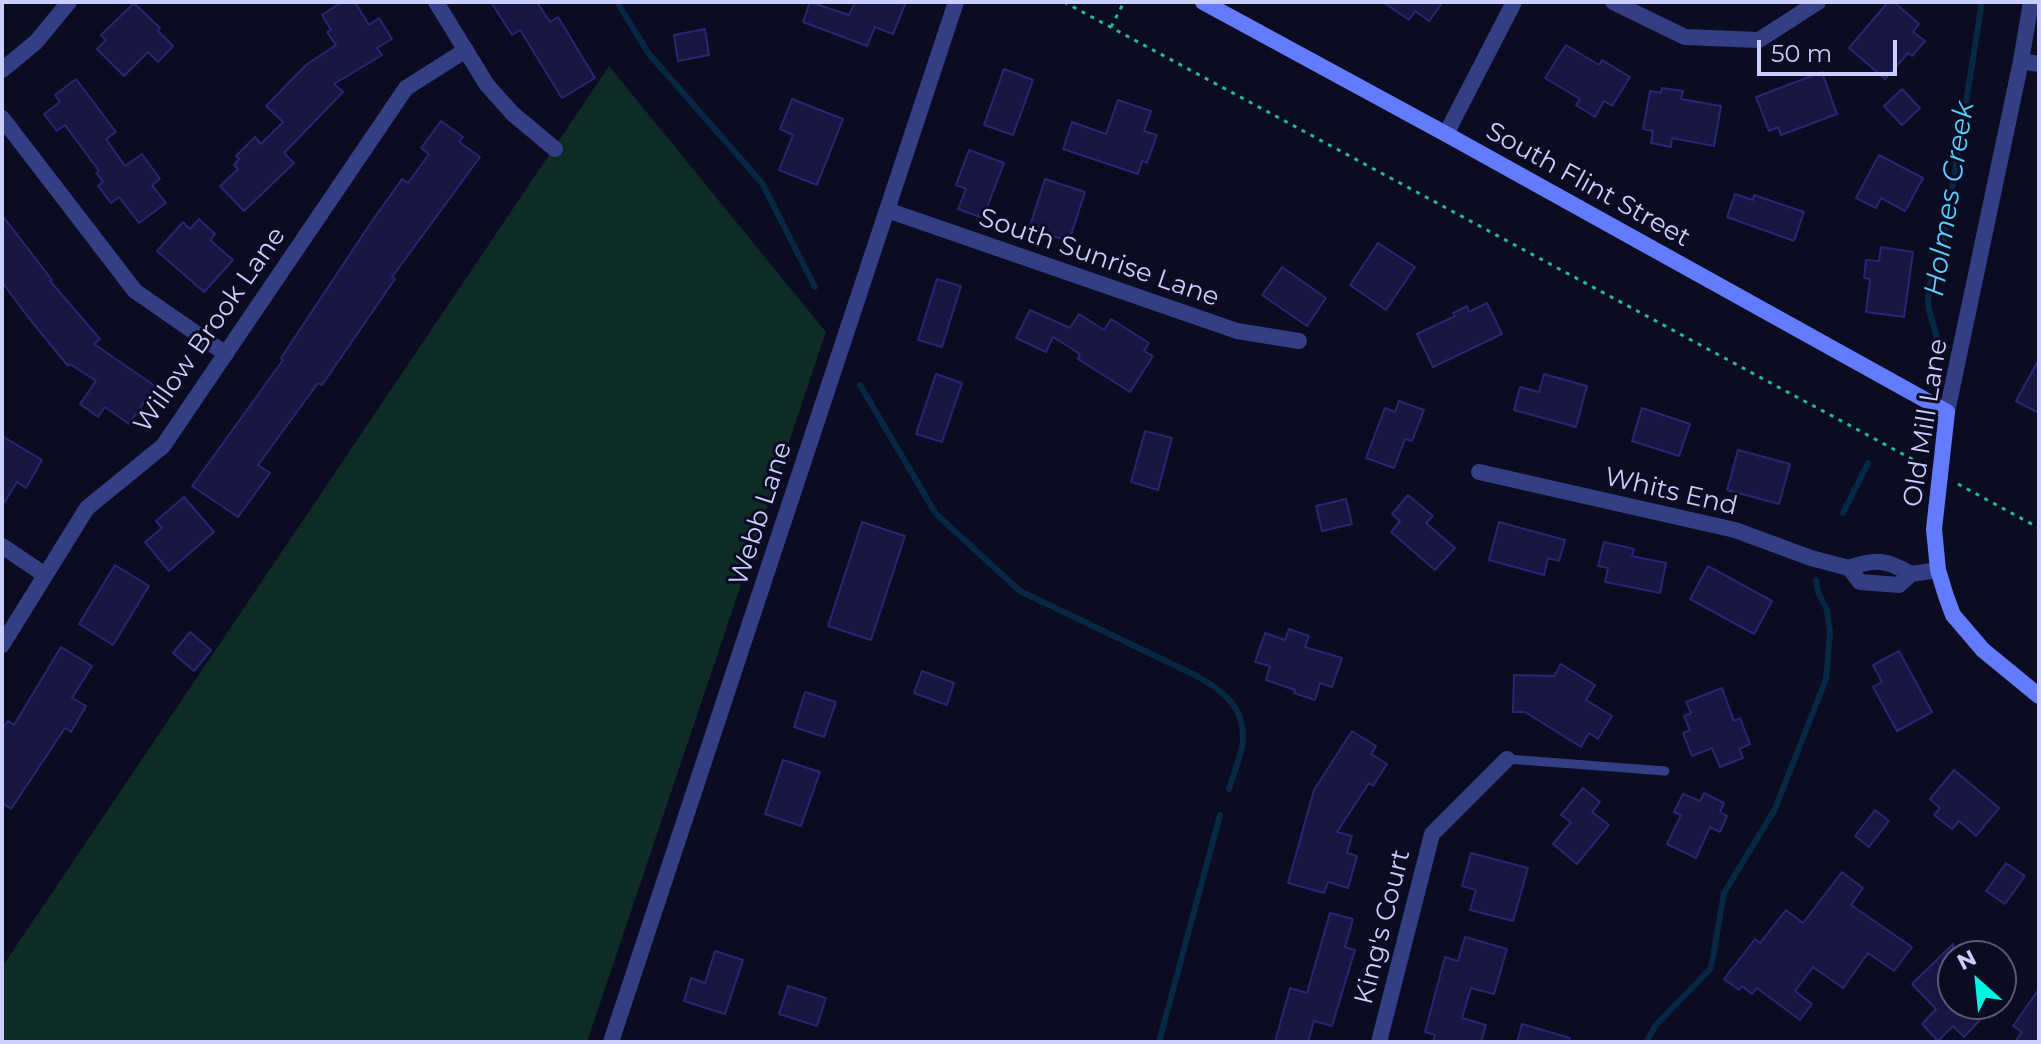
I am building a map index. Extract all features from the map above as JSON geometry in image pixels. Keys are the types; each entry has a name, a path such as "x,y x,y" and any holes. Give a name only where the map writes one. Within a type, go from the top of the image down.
{"main road":[{"name":"South Flint Street","path":"1203,2 1947,412"},
{"name":"Old Mill Lane","path":"1947,412 1934,529 1938,570 1953,615 1983,650 2039,696"}],"street":[{"path":"2,70 36,42 69,2"},
{"path":"436,2 487,85 513,114 555,149"},
{"name":"Webb Lane","path":"611,1042 956,2"},
{"path":"1446,134 1514,2"},
{"path":"1613,2 1685,37 1759,40 1818,2"},
{"name":"Old Mill Lane","path":"1947,412 2031,2"},
{"name":"Willow Brook Lane","path":"2,645 87,508 163,446 406,88 466,50"},
{"path":"2021,61 2039,64"},
{"path":"2,118 135,291 226,354"},
{"name":"South Sunrise Lane","path":"887,210 1237,331 1299,341"},
{"name":"Whits End","path":"1479,472 1735,530 1811,558 1849,568 1860,582 1899,585 1911,574 1938,570"},
{"path":"2,546 45,575"},
{"name":"King's Court","path":"1379,1042 1432,834 1507,759"}],"lane":[{"path":"1507,759 1665,771"}],"path":[{"path":"1064,2 2039,528"},
{"path":"1111,27 1124,2"}],"green space":[{"path":"609,66 826,332 587,1042 2,1042 2,967"}],"building":[{"path":"342,2 355,2 369,25 379,18 392,39 377,48 382,55 334,84 343,92 284,153 294,163 244,211 220,186 238,169 234,165 239,159 236,156 255,137 261,144 283,122 266,106 306,65 336,45 327,32 331,30 322,15"},
{"path":"491,2 537,2 550,22 558,17 595,78 562,98 520,30 512,35"},
{"path":"810,2 849,15 855,2 906,2 893,34 875,27 867,46 803,22"},
{"path":"1383,2 1443,2 1429,21 1415,11 1409,20"},
{"path":"1888,2 1894,2 1919,24 1913,32 1925,41 1912,56 1908,53 1885,79 1849,48"},
{"path":"134,3 160,28 158,31 173,46 158,62 148,52 124,76 97,49 106,40 101,35"},
{"path":"705,29 709,55 678,61 674,35"},
{"path":"1566,45 1599,65 1602,60 1630,77 1612,106 1604,101 1595,117 1576,105 1580,99 1545,78"},
{"path":"1004,69 1033,80 1013,135 984,125"},
{"path":"1822,72 1837,114 1781,135 1778,127 1769,131 1756,97"},
{"path":"76,79 116,132 106,139 125,166 142,154 160,179 152,185 166,203 139,223 119,197 111,203 98,186 103,182 96,173 99,171 65,125 57,131 44,114 60,102 55,95"},
{"path":"1662,88 1683,91 1681,99 1721,106 1714,146 1672,138 1671,147 1651,143 1653,131 1643,129 1650,91 1661,93"},
{"path":"1902,89 1920,108 1902,125 1884,106"},
{"path":"792,99 843,119 817,185 779,170 793,135 780,129"},
{"path":"1118,100 1151,111 1144,131 1157,135 1147,163 1142,161 1138,174 1063,149 1072,122 1106,134"},
{"path":"441,121 463,137 459,142 480,157 392,277 395,279 322,385 318,383 258,465 270,473 238,517 192,486 283,360 281,358 372,221 402,179 408,183 429,154 421,148"},
{"path":"969,150 1004,163 983,218 958,209 966,189 956,185"},
{"path":"1879,155 1923,178 1905,211 1881,198 1876,208 1856,198"},
{"path":"1045,179 1085,192 1069,241 1029,229"},
{"path":"1735,194 1753,200 1754,195 1804,212 1794,241 1727,217"},
{"path":"2,215 50,281 100,339 94,344 155,386 129,424 105,407 98,417 80,404 96,381 70,364 68,366 2,282"},
{"path":"199,219 215,234 210,240 233,260 204,292 157,251 183,222 190,229"},
{"path":"1378,243 1415,267 1386,310 1350,285"},
{"path":"1881,247 1913,252 1904,317 1866,312 1870,279 1864,278 1866,260 1879,261"},
{"path":"1282,267 1326,298 1307,326 1262,295"},
{"path":"937,279 961,286 942,347 918,340"},
{"path":"1487,303 1502,334 1433,367 1417,334 1455,316 1453,313 1467,306 1469,312"},
{"path":"1030,310 1070,328 1079,314 1104,330 1111,319 1149,343 1144,351 1153,356 1130,392 1078,359 1080,354 1053,337 1046,352 1016,338"},
{"path":"2039,359 2039,413 2016,401"},
{"path":"936,374 962,383 942,442 916,434"},
{"path":"1544,374 1587,386 1576,427 1514,410 1520,387 1539,392"},
{"path":"1399,401 1424,410 1412,441 1405,439 1394,468 1366,458 1385,408 1395,412"},
{"path":"1642,408 1690,424 1679,456 1632,441"},
{"path":"1145,431 1172,438 1158,490 1131,482"},
{"path":"2,436 42,460 26,488 17,482 2,506"},
{"path":"1738,450 1790,464 1779,504 1727,490"},
{"path":"1408,495 1433,516 1426,523 1455,548 1435,570 1391,532 1400,521 1392,514"},
{"path":"184,497 214,532 169,571 145,542 162,528 156,521"},
{"path":"1346,499 1352,524 1322,531 1316,506"},
{"path":"862,522 905,536 871,640 828,626"},
{"path":"1499,522 1565,540 1559,561 1548,558 1544,575 1489,560"},
{"path":"1604,542 1634,549 1632,556 1666,563 1660,593 1605,582 1608,568 1598,566"},
{"path":"115,565 149,586 113,645 79,624"},
{"path":"1708,566 1772,601 1754,634 1690,599"},
{"path":"1289,629 1309,636 1305,647 1342,658 1332,687 1320,683 1315,700 1266,680 1270,666 1255,662 1265,633 1285,640"},
{"path":"190,632 211,650 194,671 173,653"},
{"path":"61,647 92,666 72,698 86,706 71,732 65,728 11,809 2,803 2,729 8,721 14,725"},
{"path":"1899,651 1932,712 1897,731 1873,687 1882,682 1873,665"},
{"path":"1561,664 1595,685 1586,700 1612,716 1598,739 1589,733 1581,747 1525,712 1513,712 1514,675 1554,676"},
{"path":"922,671 954,683 947,705 914,693"},
{"path":"1722,688 1734,721 1740,718 1750,744 1739,749 1743,758 1720,767 1712,748 1692,756 1683,733 1690,730 1684,716 1691,713 1686,702"},
{"path":"805,692 836,702 824,737 794,727"},
{"path":"1352,731 1376,746 1371,754 1387,764 1373,786 1369,783 1337,832 1352,836 1347,853 1357,856 1348,888 1328,882 1324,893 1288,883 1314,790"},
{"path":"783,760 820,772 801,826 765,814"},
{"path":"1954,770 1999,808 1976,836 1959,821 1952,829 1934,815 1940,808 1930,799"},
{"path":"1583,788 1600,802 1592,812 1609,825 1577,864 1553,844 1571,822 1561,815"},
{"path":"1704,793 1724,803 1720,812 1727,816 1720,832 1710,827 1696,858 1667,844 1681,815 1674,812 1683,794 1700,801"},
{"path":"1875,810 1889,821 1869,847 1855,836"},
{"path":"1471,853 1528,868 1513,921 1470,910 1476,890 1462,886"},
{"path":"2006,863 2025,876 2005,904 1986,891"},
{"path":"1842,872 1863,888 1851,905 1912,947 1894,971 1868,953 1843,988 1813,967 1795,991 1812,1004 1800,1020 1757,988 1752,994 1742,986 1739,990 1724,979 1755,939 1760,943 1786,910 1803,923"},
{"path":"1330,913 1353,919 1345,947 1355,950 1332,1026 1314,1021 1308,1042 1275,1042 1290,988 1307,993"},
{"path":"1465,937 1507,949 1494,994 1471,988 1462,1018 1486,1025 1481,1042 1433,1042 1435,1035 1425,1032 1445,957 1458,961"},
{"path":"715,951 743,960 725,1014 684,1001 691,978 705,983"},
{"path":"1937,960 1937,1020 1980,1020 1964,1037 1953,1026 1938,1041 1922,1024 1936,1009 1912,984"},
{"path":"788,986 826,998 817,1026 779,1014"},
{"path":"2039,989 2039,1042 2015,1042 2022,1032 2013,1026"},
{"path":"1522,1024 1570,1038 1569,1042 1517,1042"}],"waterway":[{"path":"617,2 649,54 762,183 815,287"},
{"name":"Holmes Creek","path":"1938,348 1928,297 1942,252 1982,2"},
{"path":"860,385 936,514 1020,591 1197,676 1230,701 1240,718 1243,740 1229,789"},
{"name":"Holmes Creek","path":"1843,513 1868,463"},
{"name":"Holmes Creek","path":"1646,1042 1656,1025 1711,968 1724,893 1775,809 1826,679 1830,633 1827,610 1816,580"},
{"path":"1159,1042 1220,815"}]}
